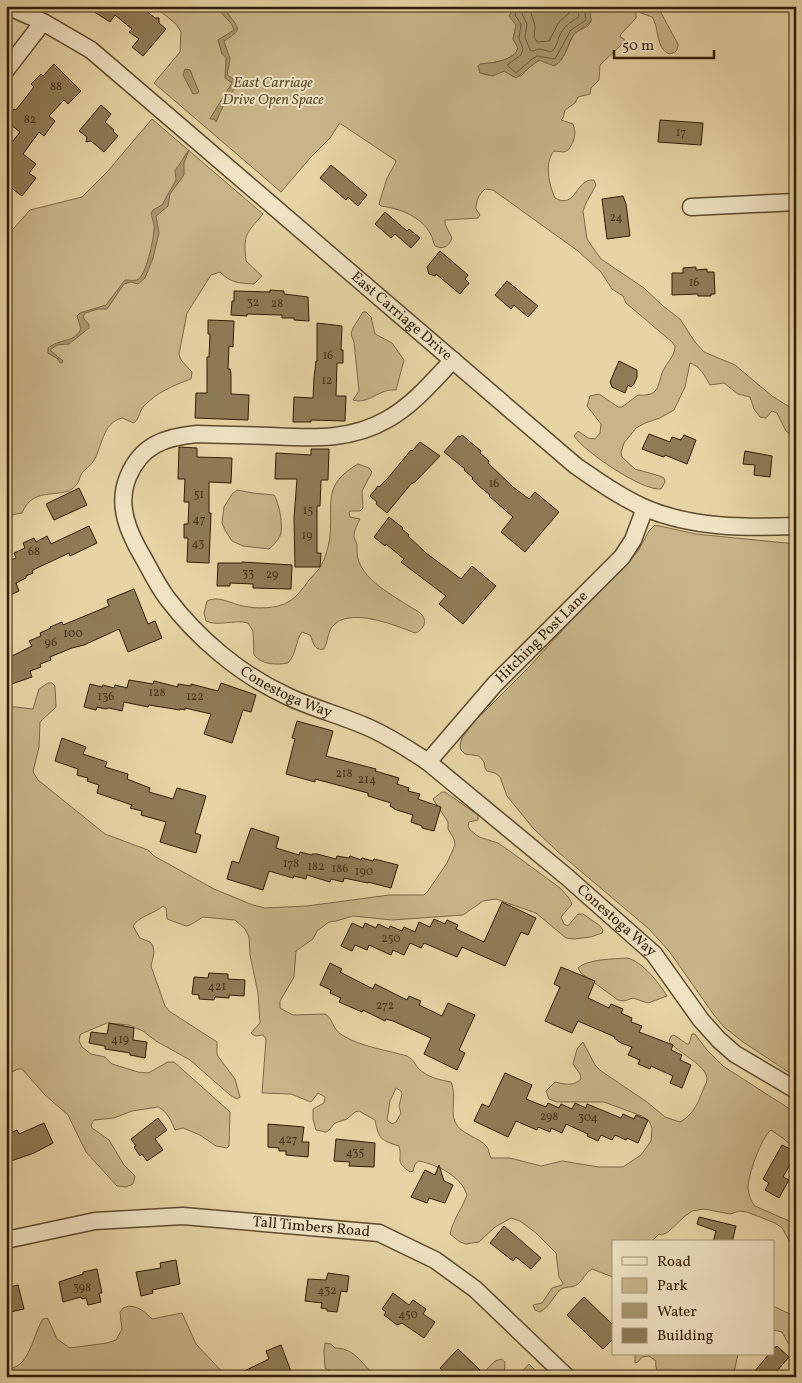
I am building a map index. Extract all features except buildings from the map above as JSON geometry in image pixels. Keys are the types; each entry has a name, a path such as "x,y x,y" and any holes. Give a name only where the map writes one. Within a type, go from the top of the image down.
{"street":[{"name":"East Carriage Drive","path":"7,6 43,22 91,50 576,466 612,491 646,508 696,522 720,526 796,526"},
{"path":"6,70 43,22"},
{"path":"691,206 796,202"},
{"name":"Conestoga Way","path":"453,360 409,404 390,418 358,432 323,438 197,434 177,436 161,441 148,449 139,459 129,475 123,496 124,518 138,550 157,582 177,610 223,656 260,682 286,696 372,729 403,745 428,762 567,877 654,954 701,1020 719,1040 735,1054 796,1090"},
{"name":"Hitching Post Lane","path":"428,762 496,684 622,557 633,540 646,508"},
{"name":"Tall Timbers Road","path":"6,1240 95,1221 183,1216 379,1233 435,1260 475,1289 567,1377"}],"green space":[{"name":"East Carriage Drive Open Space","path":"154,6 514,6 510,14 516,25 513,39 518,48 516,52 507,59 480,64 479,71 489,75 506,71 512,76 521,76 536,62 564,56 574,33 588,26 591,21 589,6 663,6 661,13 678,44 677,50 669,54 665,51 652,17 636,11 636,18 621,34 620,37 624,39 624,42 600,65 599,80 591,88 590,94 578,97 575,103 565,110 561,120 573,124 574,138 568,150 564,152 554,151 551,156 548,174 551,187 555,198 562,201 572,197 583,184 594,180 596,185 583,211 587,239 601,259 644,288 680,319 704,352 735,365 772,396 796,411 796,439 786,431 777,413 772,411 766,418 760,417 754,409 750,397 738,394 724,383 710,385 699,369 690,363 685,387 674,410 636,428 624,443 621,452 622,457 635,469 664,478 665,482 661,489 641,484 614,469 580,443 574,436 578,431 588,438 595,439 600,433 601,424 587,406 590,396 599,394 618,407 622,407 638,395 651,394 658,387 662,373 672,357 675,346 672,342 626,303 623,296 612,289 601,272 578,251 493,190 485,189 477,200 476,209 480,215 478,218 445,220 452,238 446,247 435,246 427,228 416,218 403,211 379,204 387,178 396,162 395,160 341,124 281,192 154,83 180,52 181,32 176,24"},
{"path":"152,119 263,214 249,231 245,245 246,261 262,276 254,284 235,282 220,272 211,275 187,313 179,354 181,360 192,372 191,379 154,397 142,408 134,423 122,418 110,425 106,430 93,462 82,473 78,483 72,489 34,498 27,504 22,513 6,516 6,237 30,210 82,197 107,172"},
{"path":"363,312 366,312 371,317 375,334 392,343 404,360 396,390 385,391 369,399 358,401 353,400 359,391 354,342 351,334"},
{"path":"358,464 369,468 372,472 362,491 363,508 360,511 349,512 350,517 360,519 354,537 361,567 375,583 421,614 424,618 423,626 415,633 372,619 349,618 339,621 332,627 324,649 318,649 310,635 302,632 288,663 275,664 261,661 254,655 253,631 248,623 211,623 206,621 204,613 207,601 220,599 248,607 266,608 278,606 294,598 319,569 325,557 328,548 334,487 339,479"},
{"path":"237,490 274,495 278,503 281,532 274,545 269,549 243,546 232,541 225,530 222,523 224,507 232,494"},
{"path":"655,525 696,534 796,544 796,1077 724,1027 669,951 649,929 557,851 533,828 507,796 500,777 495,773 487,771 484,762 479,756 465,754 461,750 462,738 474,722 621,571 638,551 649,531"},
{"path":"48,683 52,683 55,686 56,707 40,722 39,747 33,772 38,780 105,834 148,850 154,856 214,889 265,908 307,906 389,895 424,895 447,863 455,845 448,829 448,822 433,799 442,792 445,792 478,815 478,820 469,822 470,830 479,837 498,843 560,888 569,898 572,904 561,917 564,924 568,926 578,914 583,914 599,925 603,930 602,933 591,937 566,938 536,913 496,899 483,901 463,915 392,920 353,916 329,922 317,931 313,939 296,951 294,977 280,1001 280,1008 293,1015 325,1014 330,1018 339,1033 349,1039 407,1056 425,1074 451,1082 455,1122 462,1130 488,1148 491,1158 510,1158 541,1166 562,1161 599,1167 623,1167 641,1155 651,1141 652,1128 649,1121 642,1116 604,1102 557,1102 549,1099 546,1091 555,1082 572,1084 581,1079 573,1064 577,1049 583,1042 595,1065 601,1071 647,1102 665,1117 680,1122 695,1107 707,1080 703,1069 669,1041 671,1036 674,1035 689,1044 692,1034 695,1034 707,1050 723,1066 796,1113 796,1150 771,1130 763,1141 756,1157 748,1188 750,1198 755,1206 796,1224 796,1248 791,1244 782,1228 775,1223 747,1212 739,1211 730,1214 704,1209 692,1211 668,1232 662,1235 659,1234 653,1240 612,1240 612,1277 592,1269 578,1284 559,1291 543,1310 540,1312 535,1310 533,1305 542,1303 552,1288 563,1283 559,1277 556,1253 536,1233 520,1221 511,1218 495,1227 479,1242 466,1244 460,1242 450,1234 467,1195 460,1182 448,1172 434,1165 419,1161 415,1164 413,1171 410,1172 401,1163 399,1146 381,1138 375,1120 359,1111 347,1119 335,1123 326,1132 316,1130 313,1109 324,1103 325,1097 318,1093 311,1102 291,1094 262,1093 266,1039 263,1035 255,1036 251,1033 260,1023 258,993 250,955 249,937 245,929 235,920 203,917 186,926 167,919 166,908 163,906 139,920 133,926 140,938 150,942 153,946 154,953 151,966 165,1006 169,1011 217,1042 217,1055 235,1079 240,1097 237,1099 230,1095 190,1060 156,1041 143,1031 129,1025 107,1023 80,1035 79,1041 82,1047 91,1054 105,1057 112,1064 138,1072 148,1073 168,1062 174,1062 230,1112 229,1146 227,1148 216,1146 200,1135 183,1128 175,1130 167,1114 158,1107 132,1111 114,1118 94,1120 91,1125 92,1128 109,1140 124,1165 135,1176 133,1184 126,1187 117,1186 86,1152 68,1115 45,1095 22,1069 6,1075 6,706 33,709 39,689","holes":["396,1088 402,1094 399,1106 401,1113 396,1122 392,1124 387,1120 390,1101"]},
{"path":"627,958 644,968 655,979 667,996 648,1003 633,998 624,1001 618,1000 581,973 578,968 594,961"},
{"path":"129,1306 142,1310 152,1319 182,1313 196,1344 227,1377 6,1377 6,1360 10,1368 22,1362 43,1319 47,1318 57,1339 70,1348 107,1343 116,1340 122,1329 120,1312 123,1308"},
{"path":"774,1306 796,1317 796,1348 788,1343 782,1332 774,1330"},
{"path":"325,1343 331,1344 335,1348 349,1351 378,1377 350,1377 331,1372 325,1368"},
{"path":"635,1356 649,1356 642,1357 635,1363"},
{"path":"649,1356 738,1356 733,1377 697,1378 669,1376 658,1372 656,1361"},
{"path":"501,1359 505,1362 504,1377 486,1377 486,1370 495,1361"},
{"path":"529,1364 542,1377 517,1377"}],"water":[{"path":"218,6 225,6 237,28 234,34 224,41 230,59 227,75 235,80 238,85 228,98 216,122 214,119 210,119 232,83 225,78 226,57 222,54 218,40 234,30"},
{"path":"514,6 589,6 591,21 575,33 563,57 554,66 539,60 516,78 504,71 493,76 480,73 478,66 480,64 507,59 516,52 518,48 513,39 516,25 509,16"},
{"path":"185,69 190,70 198,93 193,94 183,75"},
{"path":"189,150 184,163 184,175 170,194 168,206 156,216 159,233 153,258 145,278 138,284 131,282 124,284 107,309 98,309 85,313 83,317 89,328 69,344 57,345 50,350 63,361 60,363 58,359 48,353 48,348 75,337 81,329 77,316 80,313 106,305 125,280 137,280 140,277 149,257 153,240 154,225 151,214 153,210 162,205 176,180 175,170"}]}
